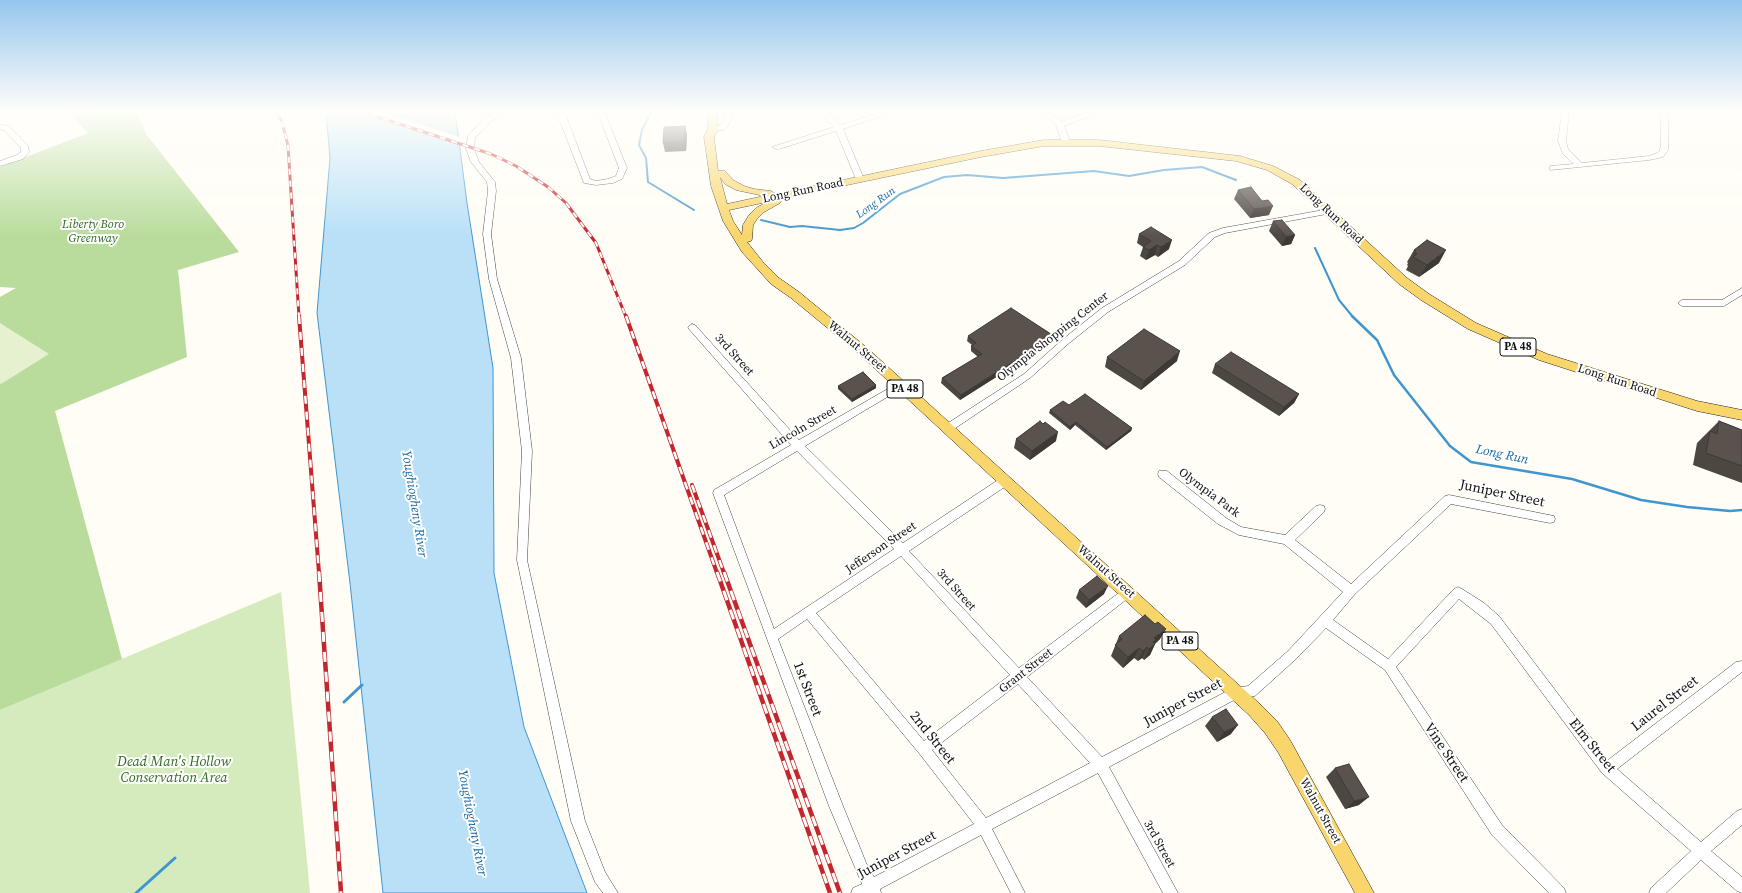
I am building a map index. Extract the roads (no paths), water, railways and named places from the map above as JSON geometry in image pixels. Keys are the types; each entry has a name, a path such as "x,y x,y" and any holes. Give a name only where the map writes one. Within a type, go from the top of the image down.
{"main road":[{"name":"Walnut Street","path":"710,153 711,166 716,186 727,207 747,239 768,266 795,294 901,385 1128,592 1255,710 1271,727 1284,746 1365,893"},
{"name":"Walnut Street","path":"719,153 727,207 734,232 759,265 775,281 795,294"},
{"name":"Long Run Road","path":"727,207 989,153"},
{"name":"Long Run Road","path":"1197,153 1219,155 1251,162 1270,168 1296,182 1403,281 1431,301 1472,326 1543,358 1697,406 1742,415"},
{"path":"721,173 728,182 753,192 793,193"},
{"name":"PA 48","path":"747,239 748,225 760,210 793,193"}],"street":[{"path":"0,164 20,157 24,153"},
{"path":"471,153 475,162 491,182 492,192 487,234 493,279 516,358 528,452 522,560 578,821 600,877 612,893"},
{"path":"575,153 586,181 596,183 610,181 619,177 623,168 617,153"},
{"path":"849,153 860,179"},
{"path":"1566,153 1580,165"},
{"path":"1553,168 1649,158 1660,155 1662,153"},
{"name":"Olympia Shopping Center","path":"948,428 1027,376 1065,342 1105,310 1182,263 1212,235 1228,230 1329,211"},
{"path":"1682,302 1696,304 1724,303 1742,291"},
{"name":"3rd Street","path":"692,327 781,428 902,550 1100,764 1171,893"},
{"name":"Lincoln Street","path":"718,493 901,385"},
{"name":"Olympia Park","path":"1163,474 1222,521 1239,532 1287,540"},
{"name":"Jefferson Street","path":"771,637 1005,481"},
{"name":"1st Street","path":"718,493 771,637 864,875 873,889"},
{"name":"Juniper Street","path":"858,893 873,889 984,826 1235,693 1251,692 1292,655 1325,621 1351,591 1449,498 1550,519"},
{"path":"1320,509 1304,522 1287,540 1351,591"},
{"name":"Grant Street","path":"923,750 1128,592"},
{"name":"Elm Street","path":"1388,666 1458,592 1480,606 1495,620 1608,769 1742,886"},
{"name":"2nd Street","path":"808,612 984,826 1018,893"},
{"name":"Vine Street","path":"1325,621 1388,666 1497,830 1559,893"},
{"name":"Laurel Street","path":"1608,769 1740,666 1742,667"},
{"path":"1656,893 1702,850 1742,816"}],"water":[{"name":"Youghiogheny River","path":"330,153 460,153 493,368 494,573 524,727 587,893 383,893 350,583 317,313"}],"waterway":[{"name":"Long Run","path":"643,153 646,158 648,182 694,210"},
{"name":"Long Run","path":"761,220 790,227 802,226 840,230 854,228 863,223 900,194 944,177 967,175 1003,178 1094,171 1129,176 1164,170 1202,167 1236,180"},
{"name":"Long Run","path":"1315,248 1339,300 1353,317"},
{"name":"Long Run","path":"1353,317 1377,340 1394,375 1450,446 1471,462 1572,479 1641,500 1687,507 1730,511 1742,510"},
{"path":"344,702 362,685"},
{"path":"136,893 175,858"}],"railway":[{"path":"288,153 299,317"},
{"path":"487,153 516,166 548,187 566,203 596,243 626,317"},
{"path":"299,316 319,573"},
{"path":"626,316 717,573"},
{"path":"692,485 724,573"},
{"path":"319,572 341,893"},
{"path":"717,572 830,893"},
{"path":"724,572 840,893"}],"park label":[{"name":"Liberty Boro Greenway","path":"93,232"},
{"name":"Dead Man's Hollow Conservation Area","path":"174,770"}]}
